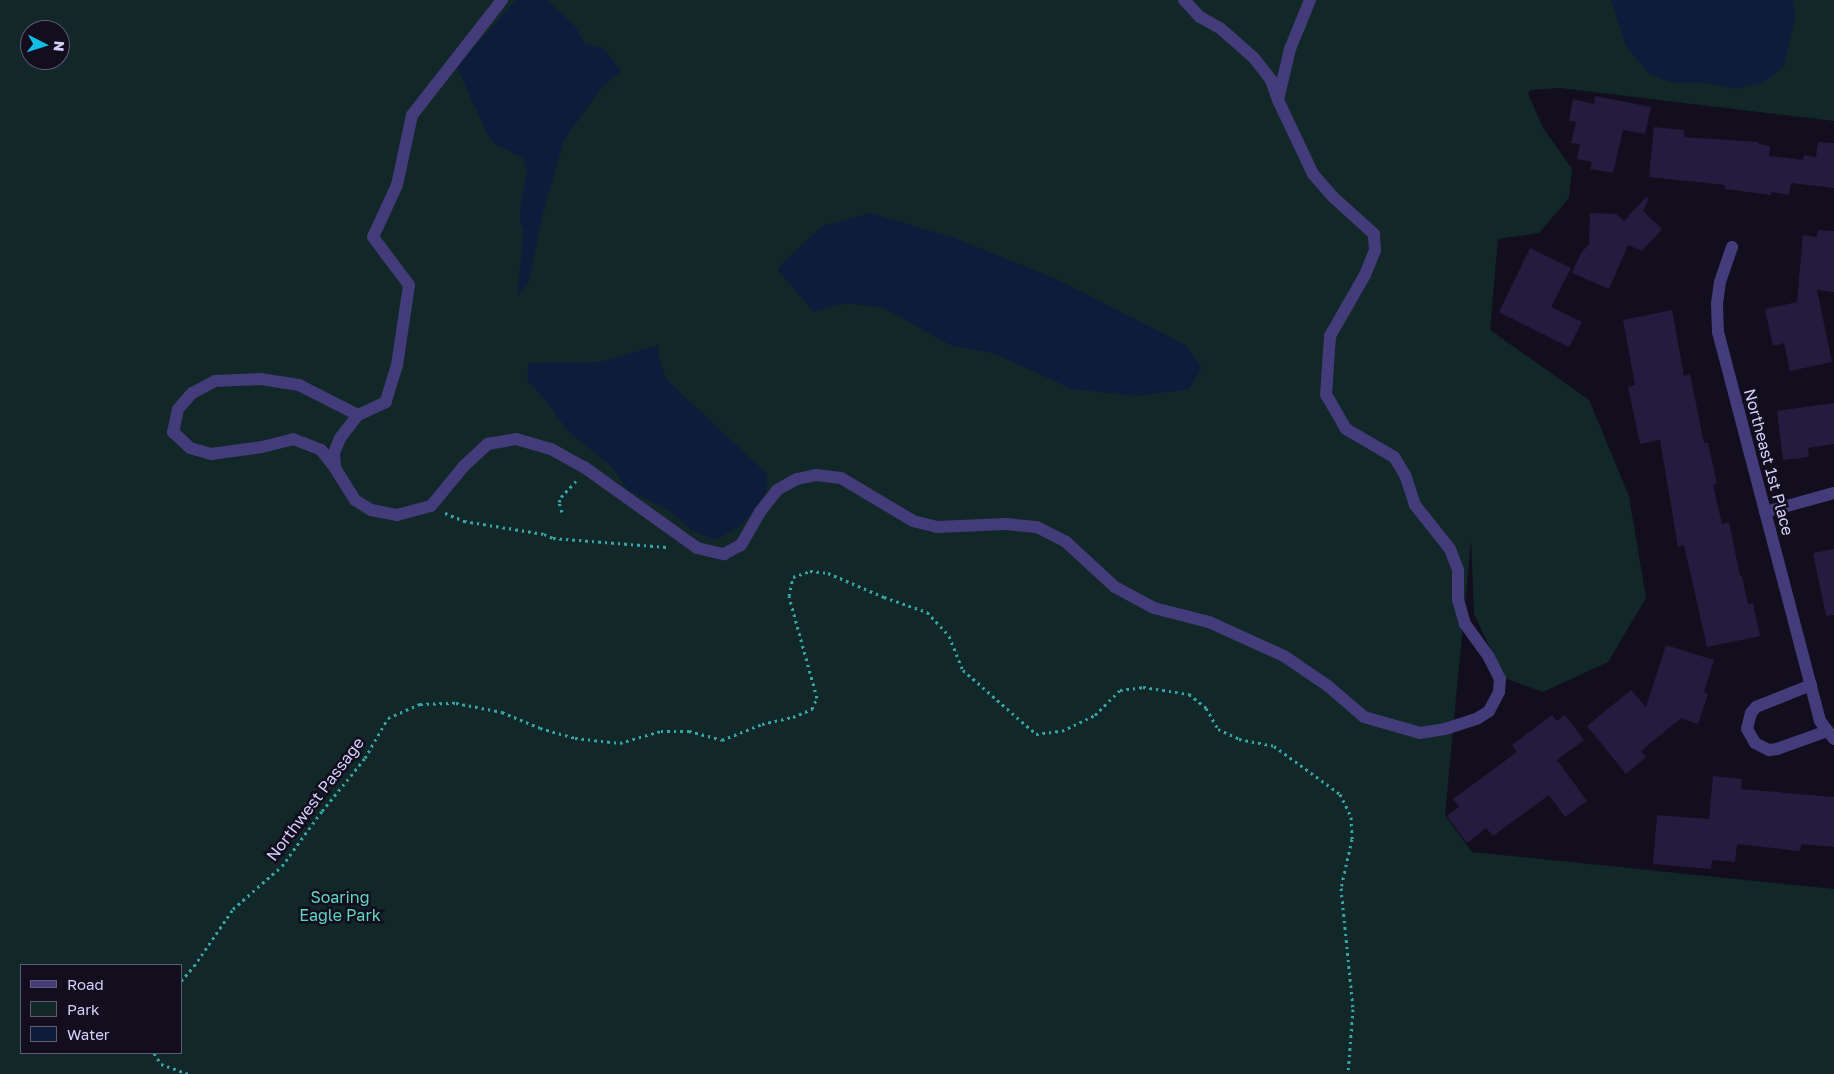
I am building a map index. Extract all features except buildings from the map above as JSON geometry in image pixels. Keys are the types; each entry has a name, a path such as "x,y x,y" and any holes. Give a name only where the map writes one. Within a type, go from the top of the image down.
{"street":[{"path":"335,468 334,453 340,438 358,415 386,402 397,365 409,285 373,237 397,185 412,115 502,0"},
{"path":"358,415 299,385 261,379 215,381 192,392 178,410 173,432 190,448 211,454 293,439 321,450 355,500 371,510 397,516 431,506 464,466 488,444 516,439 551,449 584,467 697,548 724,554 741,545 760,512 777,490 797,479 816,476 841,478 913,521 937,527 1006,524 1037,527 1066,542 1115,587 1154,608 1209,622 1284,656 1328,686 1364,717 1420,733 1463,724 1478,718 1489,711 1499,692 1500,679 1489,657 1466,624 1458,600 1458,570 1450,549 1415,505 1405,475 1394,457 1346,429 1326,395 1330,336 1365,275 1376,250 1374,234 1333,197 1314,174 1278,100 1271,80 1254,58 1220,28 1200,17 1184,0"},
{"path":"1278,100 1290,49 1310,0"},
{"name":"Northeast 1st Place","path":"1732,247 1720,282 1717,304 1718,332 1811,685 1820,721 1830,735 1777,749 1762,748 1750,737 1748,721 1756,707 1811,685"},
{"path":"1765,512 1834,492"}],"path":[{"path":"562,512 559,502 561,496 574,485 584,467"},
{"path":"431,506 464,521 535,532 553,538 658,548 685,546 697,548"},
{"name":"Northwest Passage","path":"182,980 194,966 233,909 282,866 365,758 388,718 420,704 456,703 493,710 575,738 620,743 661,731 689,731 722,740 762,724 793,717 812,709 817,698 789,596 794,577 810,571 828,573 884,597 927,612 949,636 963,670 1036,734 1062,731 1095,715 1120,690 1143,687 1190,694 1206,708 1218,729 1239,739 1274,746 1340,794 1351,817 1352,839 1341,888 1353,1009 1348,1072"},
{"path":"155,1054 161,1064 190,1074"}],"green space":[{"name":"Soaring Eagle Park","path":"0,0 1834,0 1834,121 1560,88 1530,90 1528,93 1542,126 1572,169 1569,198 1539,233 1498,239 1490,330 1589,400 1629,496 1646,598 1608,662 1543,692 1504,678 1474,614 1471,540 1445,815 1472,852 1834,889 1834,1074 0,1074"}],"water":[{"path":"516,0 547,0 574,25 585,44 603,48 621,71 601,88 564,140 542,217 528,284 517,296 524,232 520,221 521,202 527,172 523,158 495,144 488,136 457,67"},
{"path":"1611,0 1793,0 1795,18 1784,66 1762,83 1734,89 1706,83 1671,82 1649,74 1626,46"},
{"path":"871,213 957,239 1056,279 1186,345 1202,368 1189,389 1138,396 1072,389 993,353 952,346 884,308 846,303 814,312 777,269 822,226"},
{"path":"659,345 658,355 666,379 767,474 766,493 753,511 740,526 715,540 691,530 669,510 628,490 613,468 567,430 549,404 527,380 529,363 600,362"}]}
